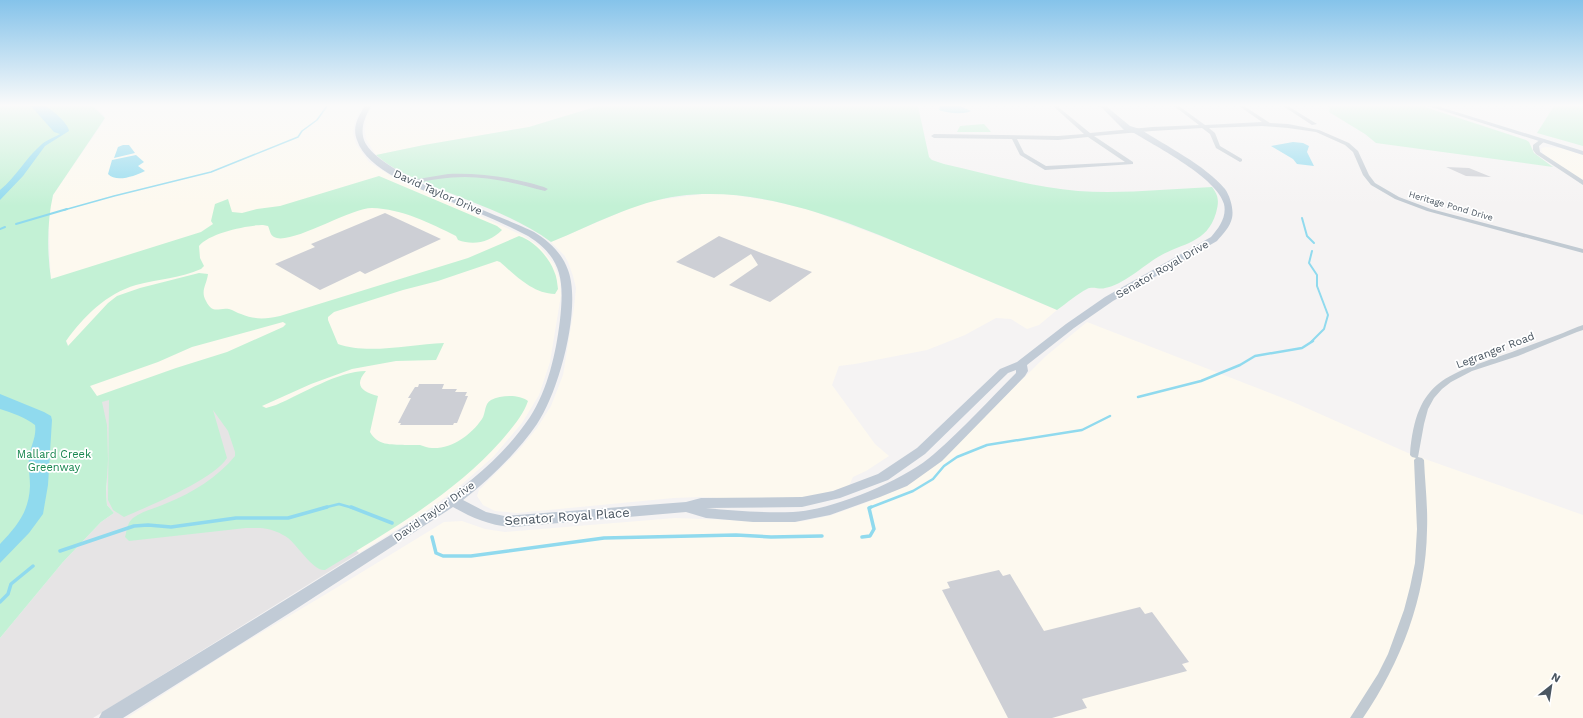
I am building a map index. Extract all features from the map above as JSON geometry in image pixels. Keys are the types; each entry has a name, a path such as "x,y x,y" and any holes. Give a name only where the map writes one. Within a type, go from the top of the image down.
{"street":[{"name":"David Taylor Drive","path":"108,718 314,590 452,500 488,471 509,450 532,422 547,397 554,378 561,344 568,294 567,280 562,265 552,251 532,235 412,182 381,166 364,148 360,140"},
{"path":"1015,140 1022,154 1046,168 1131,163 1095,140"},
{"name":"Senator Royal Drive","path":"892,472 930,444 1004,371 1021,364 1097,307 1209,242 1220,233 1226,225 1228,205 1224,195 1216,184 1203,173 1150,140"},
{"path":"1215,140 1218,147 1240,160"},
{"name":"Heritage Pond Drive","path":"1337,140 1347,144 1355,151 1371,181 1385,192 1404,201 1428,210 1583,251"},
{"path":"1581,151 1542,140 1536,145 1536,150 1538,153 1583,183"},
{"path":"412,182 447,175 470,174 499,177 544,189"},
{"name":"Legranger Road","path":"1356,718 1373,695 1395,650 1412,603 1418,578 1422,539 1417,439 1423,414 1431,396 1444,384 1473,369 1583,327"},
{"name":"Senator Royal Place","path":"686,508 706,513 753,517 795,516 830,510 891,488 917,474 943,453 1021,374 1021,364"},
{"name":"Senator Royal Place","path":"452,500 482,517 506,522 686,508 701,503 784,503 813,500 857,488 892,472"}],"shaded area":[{"path":"91,140 355,140 356,144 369,162 391,176 522,235 539,246 554,264 560,280 561,295 550,362 539,395 522,423 493,457 453,492 426,511 359,553 300,498 98,398 79,369 59,325 51,294 49,225 50,208 53,195"},
{"path":"366,140 456,140 424,145 376,155"},
{"path":"1541,148 1561,148 1583,155 1583,181 1543,154"},
{"path":"703,194 728,194 772,201 810,210 901,244 1057,310 1039,325 1027,329 1011,319 996,318 965,335 927,350 839,366 832,385 875,444 889,456 866,471 853,477 849,486 811,497 768,501 701,497 674,498 517,513 495,511 483,505 477,496 479,490 518,451 537,428 551,406 563,375 576,288 568,262 564,255 551,242 637,205 657,200"},
{"path":"1087,322 1293,402 1408,453 1583,515 1583,718 127,718 229,652 444,522 462,521 485,529 505,532 675,518 786,522 805,521 832,515 868,502 899,489 989,412 1046,356"},
{"path":"211,360 300,498 359,553 93,718 0,718 0,638 63,562 101,522 114,513 107,505 101,402"}],"green space":[{"name":"Mallard Creek Greenway","path":"0,140 90,140 53,195 48,237 51,279 201,232 213,224 211,221 215,204 228,199 232,212 242,213 257,209 280,206 379,176 497,226 502,230 482,242 464,242 458,240 456,236 436,226 416,218 394,211 372,208 350,214 306,232 282,238 274,237 268,226 263,225 248,226 229,231 211,237 199,246 200,258 204,266 201,269 186,274 136,285 105,300 80,323 66,341 68,346 108,303 117,296 140,288 199,273 208,274 204,288 204,297 211,308 216,310 229,309 251,317 265,318 280,316 468,258 519,236 535,245 552,266 558,289 555,294 539,291 518,278 497,261 438,281 403,290 334,312 328,317 328,320 338,344 363,349 376,349 444,343 436,360 396,361 352,369 311,384 262,406 266,408 276,405 332,379 355,372 366,371 362,376 360,384 368,393 378,396 370,432 373,437 381,442 394,445 420,445 439,448 460,440 478,425 483,417 487,404 491,400 500,397 515,396 528,401 526,407 513,427 482,461 440,496 372,542 325,570 316,567 292,541 273,530 246,528 129,541 125,537 128,524 133,518 141,513 176,499 204,484 228,464 235,456 235,452 228,431 213,410 227,458 209,475 180,492 124,517 113,510 108,500 109,400 102,402 107,425 108,460 106,494 107,505 114,513 101,522 63,562 0,638","holes":["283,322 286,324 283,327 227,352 97,396 90,386 158,362 192,347"]},
{"path":"456,140 925,140 929,157 932,160 994,176 1061,189 1095,192 1128,192 1212,187 1218,199 1218,206 1212,223 1200,237 1158,257 1119,283 1103,288 1087,289 1057,310 902,244 840,220 776,202 744,196 711,194 679,196 662,199 646,203 614,215 551,242 524,225 509,218 403,173 376,155"},
{"path":"1372,140 1524,140 1529,142 1534,153 1553,167 1376,143"},
{"path":"1560,140 1583,140 1583,146"}],"water":[{"path":"47,140 55,140 45,146 23,176 0,200 0,190 6,185 35,150"},
{"path":"1293,142 1303,143 1309,146 1307,152 1314,166 1297,164 1293,159 1271,146"},
{"path":"129,145 135,153 114,158 118,147"},
{"path":"136,155 144,162 138,166 145,171 126,178 111,177 108,174 112,160"},
{"path":"0,394 44,412 51,416 52,420 48,485 43,514 29,533 0,563 0,544 17,525 25,511 27,504 30,486 29,458 34,438 35,425 27,420 0,409"}],"building":[{"path":"1446,167 1469,168 1491,177 1466,176"},
{"path":"385,213 441,239 365,274 360,271 320,290 275,264 315,247 311,244"},
{"path":"719,236 812,272 770,302 729,285 758,265 751,254 714,278 676,262"},
{"path":"419,384 444,384 442,389 457,389 455,392 467,392 465,396 468,396 457,423 454,423 453,425 400,425 401,423 398,423 411,398 408,398 415,387 418,387"},
{"path":"999,570 1003,576 1010,574 1044,631 1140,607 1145,614 1152,612 1189,662 1182,664 1187,671 1082,699 1087,708 1052,718 1008,718 942,590 950,588 947,582"}],"waterway":[{"path":"64,210 211,172 292,140"},
{"path":"16,224 67,209"},
{"path":"1302,218 1307,236 1314,243"},
{"path":"0,229 5,227"},
{"path":"1311,342 1324,329 1328,315 1317,286 1317,275 1309,263 1312,251"},
{"path":"1138,397 1201,381 1240,365 1255,356 1302,348 1313,341"},
{"path":"869,508 913,491 933,479 944,466 957,457 987,445 1082,430 1110,416"},
{"path":"327,507 339,504 353,508"},
{"path":"60,551 134,526 148,525 171,527 236,518 288,518 327,507"},
{"path":"323,508 327,507"},
{"path":"351,507 392,523"},
{"path":"862,537 870,536 874,529 869,508"},
{"path":"432,537 436,553 443,556 471,556 604,538 736,535 771,537 822,536"},
{"path":"0,602 8,594 11,584 33,566"}]}
